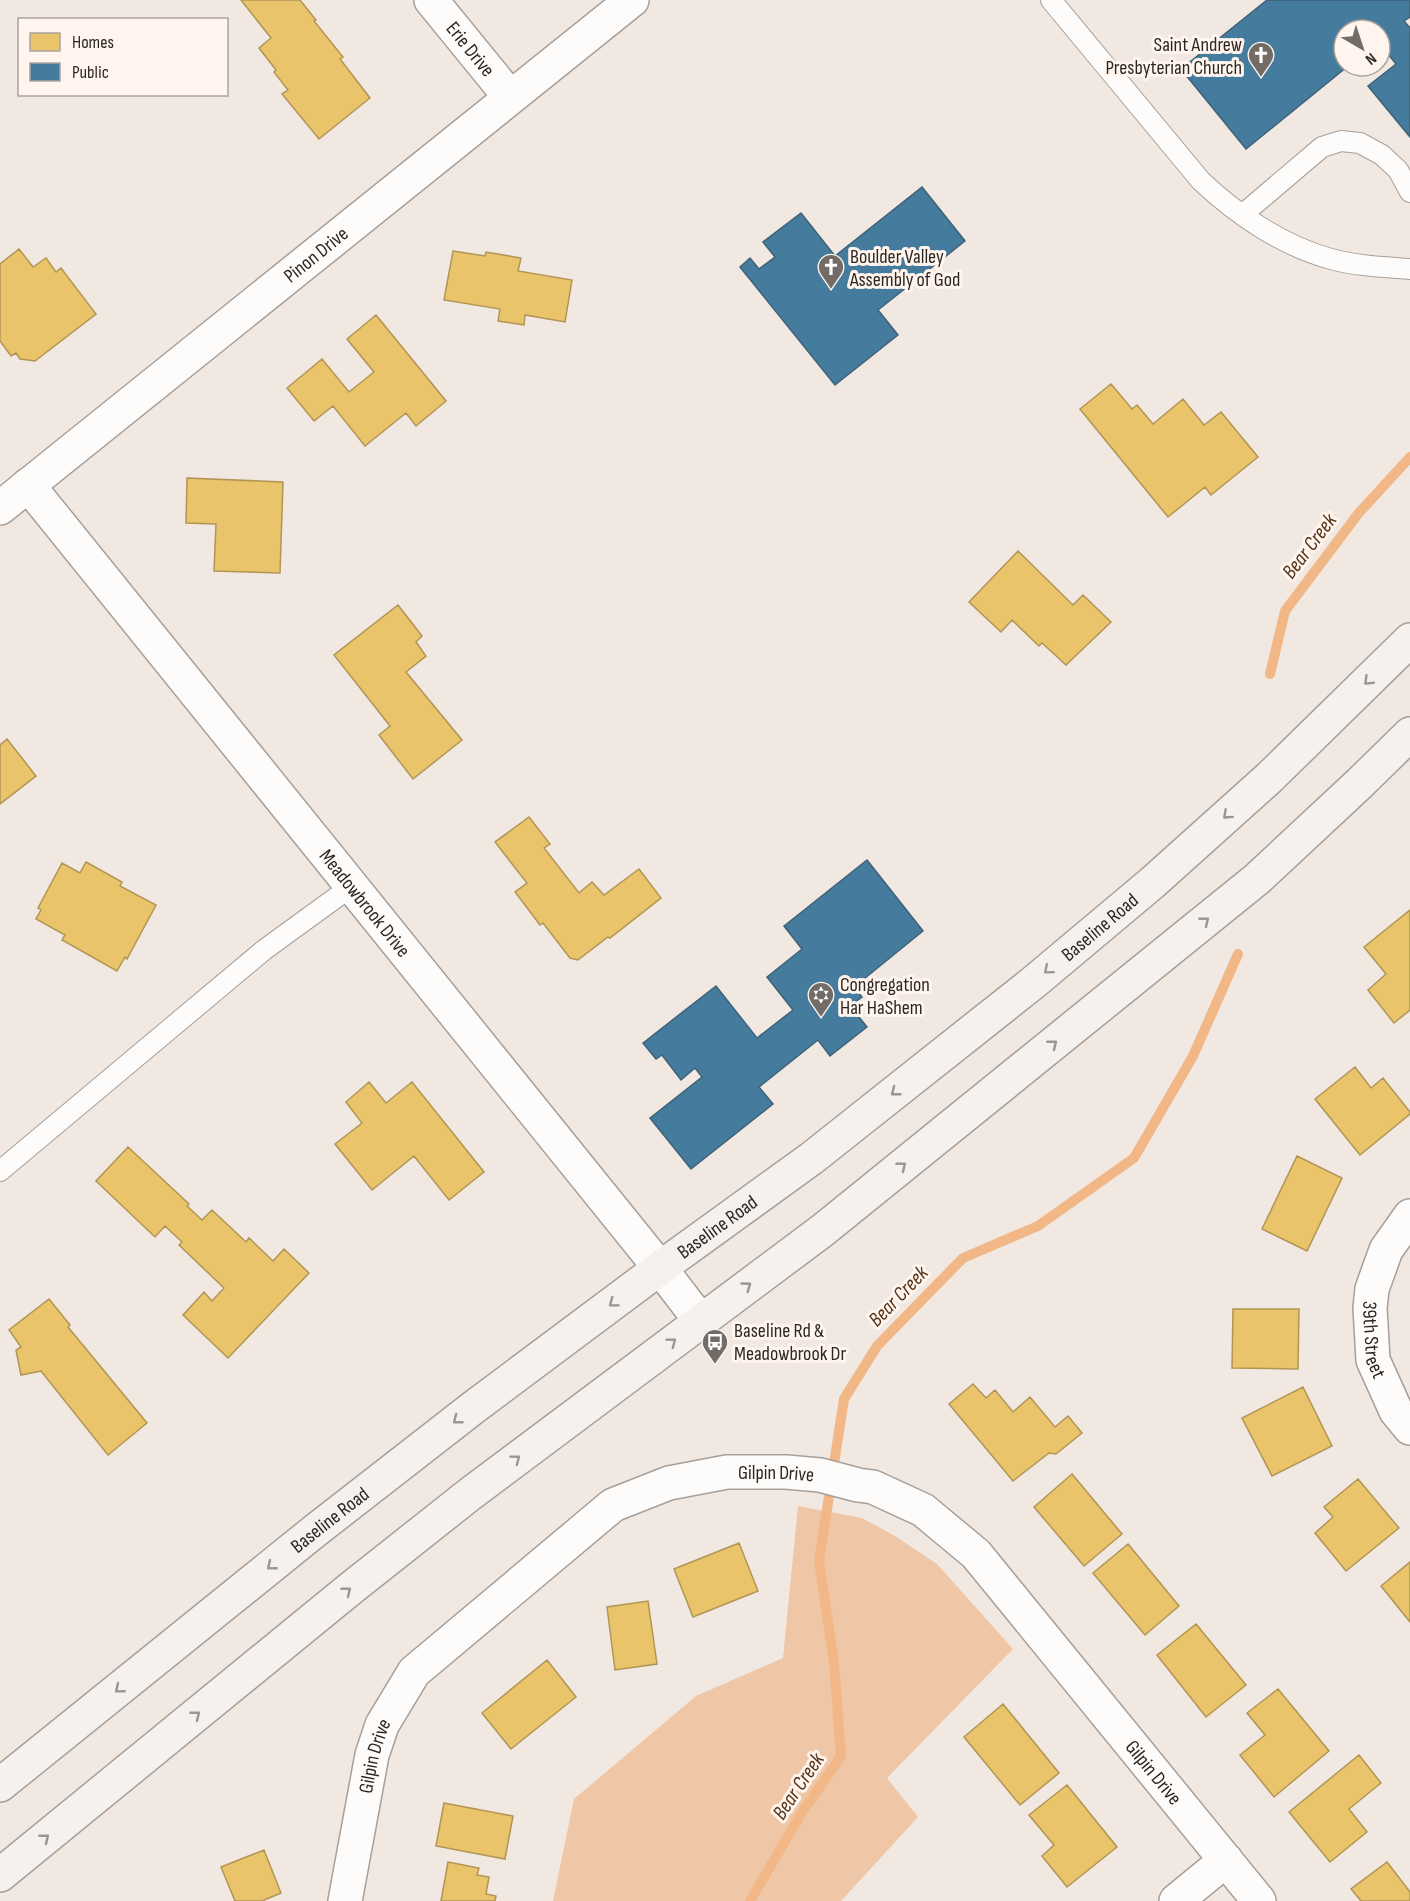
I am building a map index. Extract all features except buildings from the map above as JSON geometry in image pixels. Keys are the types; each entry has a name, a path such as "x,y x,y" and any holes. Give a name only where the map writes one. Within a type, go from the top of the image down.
{"main road":[{"name":"Baseline Road","path":"0,1785 316,1530 474,1407 812,1158 1056,964 1152,883 1269,778 1410,640"},
{"path":"0,1875 350,1589 479,1487 823,1230 1257,879 1410,734"}],"street":[{"name":"Erie Drive","path":"431,0 510,97"},
{"name":"Pinon Drive","path":"0,508 632,0"},
{"name":"Meadowbrook Drive","path":"28,485 700,1320"},
{"name":"39th Street","path":"1410,1216 1386,1250 1372,1289 1370,1308 1373,1359 1396,1411 1410,1428"},
{"name":"Gilpin Drive","path":"345,1901 372,1755 382,1725 414,1672 613,1504 669,1483 727,1472 786,1472 820,1475 858,1485 873,1486 923,1510 976,1554 1259,1901"},
{"path":"1176,1901 1226,1860"}],"lane":[{"path":"1051,0 1201,181 1221,200 1281,239 1332,260 1410,269"},
{"path":"1242,215 1322,147 1341,141 1360,143 1382,155 1398,170 1410,192"},
{"path":"0,1171 264,950 352,886"}],"shaded area":[{"path":"798,1506 862,1518 895,1536 937,1564 1013,1649 887,1778 918,1817 841,1901 553,1901 574,1799 696,1696 783,1658"}],"waterway":[{"name":"Bear Creek","path":"1270,674 1285,611 1358,514 1410,457"},
{"name":"Bear Creek","path":"750,1901 801,1814 841,1756 834,1663 819,1561 844,1399 877,1346 963,1258 1038,1226 1134,1158 1193,1056 1238,954"}],"place":[{"name":"Saint Andrew Presbyterian Church","path":"1261,78"},
{"name":"Boulder Valley Assembly of God","path":"831,290"},
{"name":"Congregation Har HaShem","path":"821,1018"},
{"name":"Baseline Rd & Meadowbrook Dr","path":"715,1365"}]}
